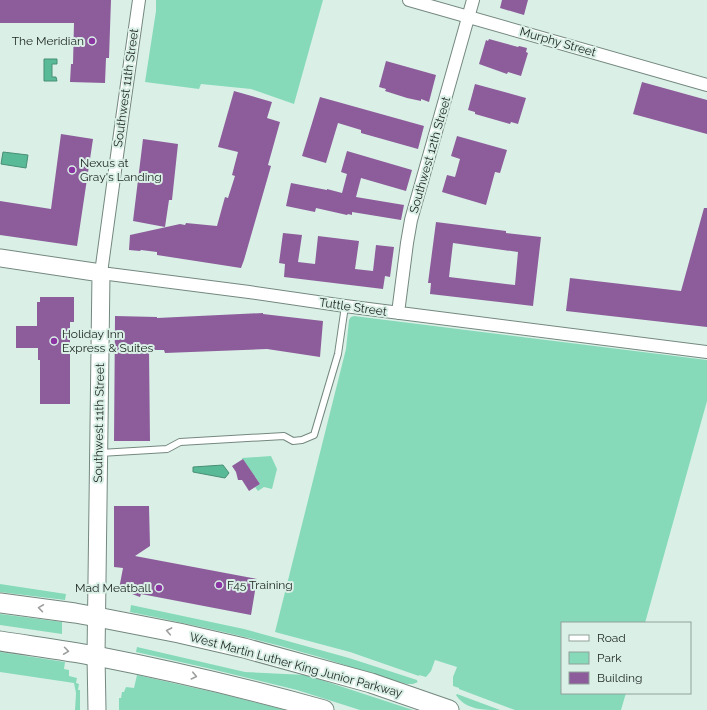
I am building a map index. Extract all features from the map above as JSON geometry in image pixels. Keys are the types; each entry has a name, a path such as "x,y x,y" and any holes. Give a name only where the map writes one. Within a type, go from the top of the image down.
{"main road":[{"name":"West Martin Luther King Junior Parkway","path":"0,603 97,616 244,648 370,683 449,710"},
{"path":"0,641 96,656 226,683 324,710"}],"street":[{"name":"Southwest 11th Street","path":"97,710 96,656 101,273 140,0"},
{"name":"Murphy Street","path":"409,0 707,85"},
{"name":"Southwest 12th Street","path":"398,313 410,228 473,0"},
{"name":"Tuttle Street","path":"0,258 345,306 707,352"}],"lane":[{"path":"98,453 167,450 180,442 284,436 293,441 302,440 314,434 338,354 345,306"}],"green space":[{"path":"156,0 323,0 294,104 251,89 201,84 199,89 145,82 156,11"},
{"path":"354,316 707,360 707,401 645,622 561,622 561,694 626,694 621,710 515,710 453,686 453,677 457,667 435,660 431,671 426,677 419,676 350,652 275,632 346,349 349,320"},
{"path":"271,456 277,469 272,489 264,487 258,491 255,487 260,484 242,458"},
{"path":"0,584 66,594 65,600 0,592"},
{"path":"131,605 244,629 349,658 417,680 418,682 407,684 261,641 130,612"},
{"path":"0,614 62,622 62,634 0,625"},
{"path":"137,647 245,672 306,675 413,710 360,710 297,690 136,652"},
{"path":"0,652 65,662 64,669 69,670 69,676 77,678 76,683 79,684 78,690 80,690 80,710 75,710 76,693 74,683 0,672"},
{"path":"137,675 285,710 119,710 119,698 121,698 122,692 124,692 126,687 134,688"},
{"path":"457,694 500,710 475,708 465,704 456,695"}],"shaded area":[{"path":"44,59 57,59 57,64 52,64 52,77 56,77 57,81 44,81"},
{"path":"3,152 28,155 26,168 1,164"},
{"path":"223,465 229,473 225,478 193,472 193,467"}],"building":[{"name":"The Meridian","path":"0,0 111,0 109,58 106,58 105,83 70,82 71,64 73,64 74,23 0,23"},
{"path":"502,0 528,0 524,15 500,8"},
{"path":"489,39 527,48 526,52 528,53 521,76 508,72 507,74 479,64 486,40 488,41"},
{"path":"386,61 436,75 429,102 421,99 421,101 407,98 385,91 386,89 379,87"},
{"path":"642,82 707,100 707,134 633,114"},
{"path":"475,84 526,98 518,124 511,122 510,124 475,114 475,112 468,110"},
{"path":"234,91 272,102 267,118 280,122 268,165 271,166 241,268 157,255 157,252 129,250 130,235 180,224 185,225 186,223 217,226 225,197 228,198 235,176 232,175 238,152 218,147"},
{"path":"320,97 424,126 418,149 361,133 361,130 338,123 326,163 302,156"},
{"name":"Nexus at Gray's Landing","path":"61,134 93,139 77,246 0,235 0,201 51,209"},
{"path":"457,136 507,150 500,173 495,172 486,205 442,192 447,175 455,177 460,159 451,156"},
{"path":"143,139 178,144 172,200 169,200 165,227 133,221"},
{"path":"347,151 412,170 406,191 361,178 356,197 404,205 401,220 352,212 352,215 347,215 316,208 315,212 286,206 291,183 342,193 347,174 341,172"},
{"path":"704,208 707,208 707,327 566,311 570,278 681,291"},
{"path":"436,222 541,237 533,306 430,294 431,283 428,283","holes":["453,243 518,252 515,285 449,277"]},
{"path":"283,233 302,235 298,262 315,264 318,236 359,241 355,269 373,271 376,245 394,247 390,277 385,276 383,289 284,277 285,264 279,263"},
{"name":"Holiday Inn Express & Suites","path":"40,297 74,297 74,322 70,322 70,404 40,404 40,360 38,360 38,348 16,348 16,326 37,326 37,302 40,302"},
{"path":"263,313 323,321 320,357 267,349 165,353 164,350 149,350 150,441 114,441 115,316 157,318"},
{"path":"243,459 260,484 249,491 242,480 238,480 236,472 232,466"},
{"path":"114,506 149,506 150,546 135,556 257,579 251,615 141,594 140,597 119,589 123,568 114,567"}],"place":[{"name":"The Meridian","path":"92,41"},
{"name":"Nexus at Gray's Landing","path":"72,170"},
{"name":"Holiday Inn Express & Suites","path":"54,341"},
{"name":"F45 Training","path":"219,585"},
{"name":"Mad Meatball","path":"159,588"}]}
